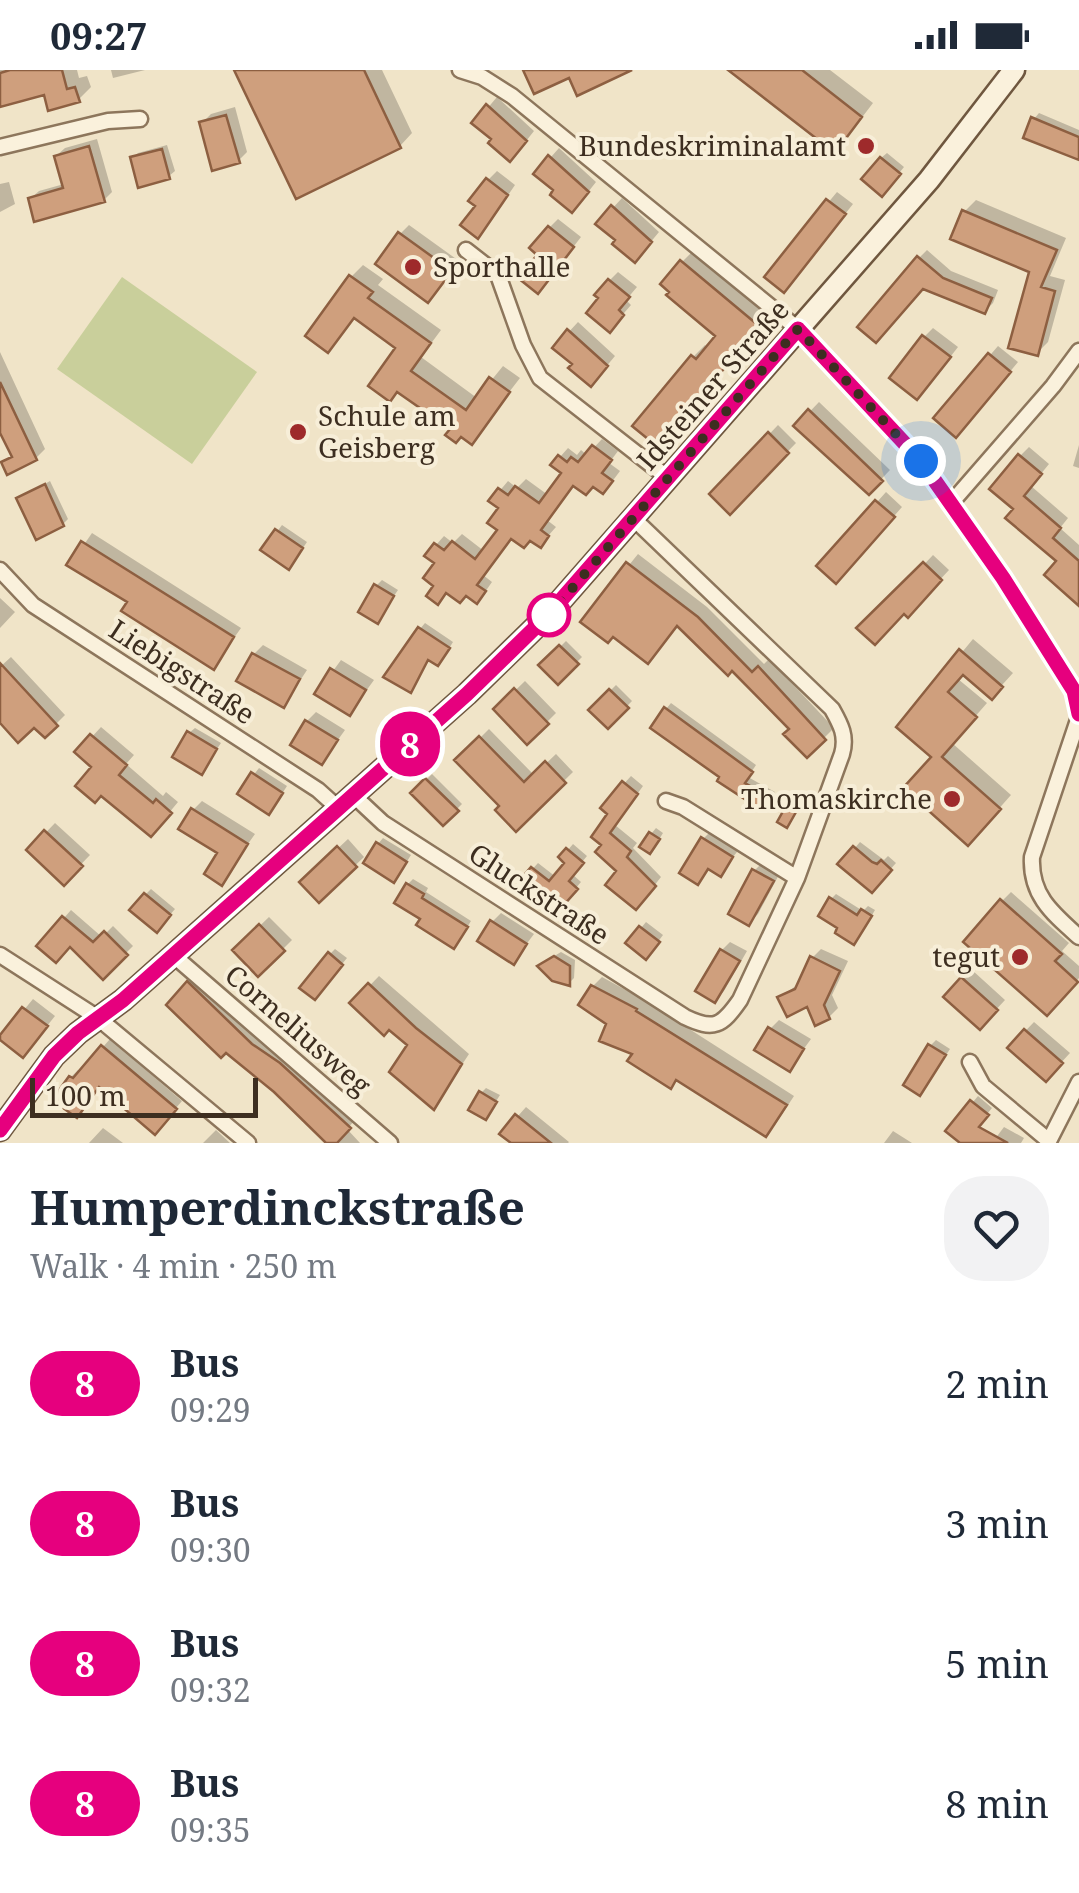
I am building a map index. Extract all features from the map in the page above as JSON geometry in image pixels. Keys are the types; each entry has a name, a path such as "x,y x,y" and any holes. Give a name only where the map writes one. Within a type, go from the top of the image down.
{"street":[{"path":"460,70 512,96 798,329 921,461 952,502 1076,689 1079,716 1032,858 1031,877 1045,905 1079,936"},
{"name":"Idsteiner Straße","path":"0,1130 54,1056 346,802 521,642 572,589 946,159 1014,70"},
{"path":"0,147 108,121 140,119"},
{"path":"466,250 498,275 523,345 540,378 668,478"},
{"path":"952,502 1079,351"},
{"path":"633,518 832,709 845,741 798,878 683,807 666,801"},
{"name":"Liebigstraße","path":"1,573 33,605 318,790 346,802"},
{"name":"Gluckstraße","path":"346,802 704,1026 722,1022 740,1000 798,878"},
{"path":"0,955 98,1018 248,1143"},
{"name":"Corneliusweg","path":"173,955 390,1143"},
{"path":"970,1062 983,1086 1048,1142 1079,1082"}],"green space":[{"path":"122,277 257,372 192,464 57,369"}],"building":[{"path":"62,70 67,89 75,87 80,102 48,111 44,95 0,107 0,73"},
{"path":"234,70 364,70 401,148 296,199"},
{"path":"523,70 632,70 577,96 569,78 534,94"},
{"path":"728,70 802,70 862,117 835,153"},
{"path":"486,104 527,141 510,162 471,123"},
{"path":"226,115 240,163 212,171 199,122"},
{"path":"1031,117 1079,137 1079,160 1023,138"},
{"path":"89,146 105,202 34,222 28,198 63,188 54,156"},
{"path":"162,149 170,179 138,188 130,157"},
{"path":"548,155 589,192 572,213 533,174"},
{"path":"880,157 901,174 882,197 861,179"},
{"path":"486,178 508,195 478,239 460,225 475,206 468,201"},
{"path":"826,199 846,214 784,293 764,277"},
{"path":"611,205 652,242 635,263 595,224"},
{"path":"962,210 1057,250 1041,287 1055,291 1038,356 1008,348 1029,272 950,239"},
{"path":"548,226 574,247 538,294 518,278 537,255 529,248"},
{"name":"Sporthalle","path":"398,232 452,271 428,303 375,264"},
{"path":"917,256 943,278 992,298 985,314 923,289 876,343 857,327"},
{"path":"680,260 759,326 659,448 632,426 691,355 696,359 715,336 666,295 669,292 660,284"},
{"path":"349,275 373,292 368,298 431,343 411,371 466,410 489,377 510,392 472,445 461,437 456,443 445,435 450,429 397,392 390,402 368,386 395,348 354,318 328,353 305,336"},
{"path":"608,279 630,297 619,310 624,315 610,333 586,313 598,298 594,295"},
{"path":"567,329 608,366 591,387 552,348"},
{"path":"922,335 951,357 917,400 889,378"},
{"path":"988,353 1011,372 956,438 933,418"},
{"path":"0,382 37,460 7,475 1,462 12,457 0,433"},
{"path":"808,409 883,481 869,495 793,426"},
{"path":"768,432 789,453 730,515 709,494"},
{"path":"592,445 612,460 602,473 613,481 603,494 593,487 586,495 573,486 541,530 549,536 541,548 530,541 524,548 511,539 477,585 486,591 477,604 466,596 460,603 446,593 438,605 426,596 433,586 423,578 434,563 424,556 434,543 444,550 452,541 475,559 497,530 487,523 498,508 488,501 498,488 508,495 515,486 539,503 561,473 550,465 558,455 567,462 571,457 578,462"},
{"path":"1018,454 1042,474 1024,496 1061,528 1053,538 1079,561 1079,606 1044,575 1056,561 1005,518 1013,509 989,489"},
{"path":"45,484 64,526 36,540 16,498"},
{"path":"875,500 895,517 836,584 816,566"},
{"path":"275,529 303,548 289,570 260,550"},
{"path":"81,541 234,637 214,670 121,611 127,602 66,565"},
{"path":"626,562 698,617 752,672 758,666 826,740 807,758 783,734 789,729 732,671 728,676 677,626 648,664 613,637 608,643 580,622"},
{"path":"923,562 942,580 908,618 904,614 875,645 856,628"},
{"path":"374,584 394,596 378,624 358,612"},
{"path":"418,627 450,648 438,666 428,660 411,693 383,677"},
{"path":"559,645 579,664 558,685 538,665"},
{"path":"959,649 1003,687 992,700 963,675 948,692 977,717 942,757 1001,809 968,846 903,788 931,757 896,727"},
{"path":"252,653 300,679 284,708 236,681"},
{"path":"0,663 58,726 45,738 34,728 18,743 0,723"},
{"path":"330,668 366,690 350,716 314,694"},
{"path":"514,688 549,724 527,745 493,709"},
{"path":"609,689 629,708 608,729 588,710"},
{"path":"664,707 753,772 745,783 771,798 763,811 717,781 719,777 650,728"},
{"path":"305,720 338,740 322,765 290,745"},
{"path":"187,731 217,749 202,775 172,757"},
{"path":"90,734 127,765 119,775 172,813 151,837 101,796 95,803 75,786 91,767 74,752"},
{"path":"479,736 524,782 545,761 566,783 516,832 495,810 499,806 454,760"},
{"path":"251,772 283,793 269,815 237,794"},
{"path":"425,778 459,811 443,826 410,793"},
{"path":"622,781 638,794 610,833 631,851 627,857 656,886 636,910 605,885 616,871 595,852 601,845 591,837 607,814 600,808"},
{"path":"786,806 796,812 787,828 777,822"},
{"path":"191,808 248,844 222,886 204,874 217,853 178,829"},
{"path":"44,830 83,866 64,886 26,850"},
{"path":"649,832 660,839 650,854 639,847"},
{"path":"701,837 733,857 721,877 708,869 698,885 679,873"},
{"path":"376,842 407,862 394,883 363,863"},
{"path":"337,846 357,867 319,903 299,882"},
{"path":"853,846 872,862 877,864 881,860 892,870 872,893 837,864"},
{"path":"566,848 584,863 569,881 578,889 562,907 524,875 531,867 549,881 564,863 558,857"},
{"path":"752,869 774,881 749,926 728,914"},
{"path":"406,883 468,927 454,949 416,925 420,919 394,903"},
{"path":"144,893 171,915 157,933 129,910"},
{"path":"829,897 857,915 861,909 872,916 854,945 818,916"},
{"name":"tegut","path":"1000,899 1062,954 1055,961 1078,982 1047,1016 963,942"},
{"path":"62,916 93,942 104,931 128,955 103,980 70,947 56,963 36,946"},
{"path":"490,920 527,944 514,965 477,941"},
{"path":"259,924 285,951 258,977 232,950"},
{"path":"639,926 660,942 646,960 625,943"},
{"path":"720,949 740,961 715,1003 695,991"},
{"path":"328,952 343,965 315,1000 299,988"},
{"path":"554,956 570,966 570,986 552,981 537,966"},
{"path":"810,956 840,971 824,1005 830,1019 815,1026 807,1007 787,1017 777,997 795,989"},
{"path":"961,977 998,1010 980,1030 943,997"},
{"path":"187,981 252,1044 280,1063 351,1128 337,1143 326,1143 274,1092 226,1053 221,1058 166,1005"},
{"path":"368,983 462,1064 434,1110 389,1072 407,1045 389,1030 384,1036 349,1003"},
{"path":"591,985 637,1009 787,1105 766,1137 676,1080 671,1089 627,1061 632,1054 599,1041 606,1024 578,1005"},
{"path":"22,1007 48,1026 23,1058 0,1040"},
{"path":"768,1027 804,1049 790,1072 754,1050"},
{"path":"1024,1029 1063,1063 1046,1082 1007,1048"},
{"path":"928,1044 946,1055 920,1096 903,1085"},
{"path":"101,1045 177,1109 155,1135 99,1087 77,1118 52,1100 69,1076 73,1078"},
{"path":"479,1091 497,1102 486,1120 468,1110"},
{"path":"970,1100 989,1115 979,1127 1008,1143 960,1143 945,1131"},
{"path":"515,1114 551,1143 511,1143 499,1134"}],"bus line":[{"name":"8","path":"0,1130 54,1056 78,1033 123,1000 353,796 548,615 798,329 921,461 952,502 1074,691 1079,714"}],"place":[{"name":"Bundeskriminalamt","path":"866,146"},
{"name":"Sporthalle","path":"413,267"},
{"name":"Schule am Geisberg","path":"298,432"},
{"name":"Thomaskirche","path":"952,799"},
{"name":"tegut","path":"1020,957"}],"route":[{"path":"549,615 798,329 921,461"}]}
